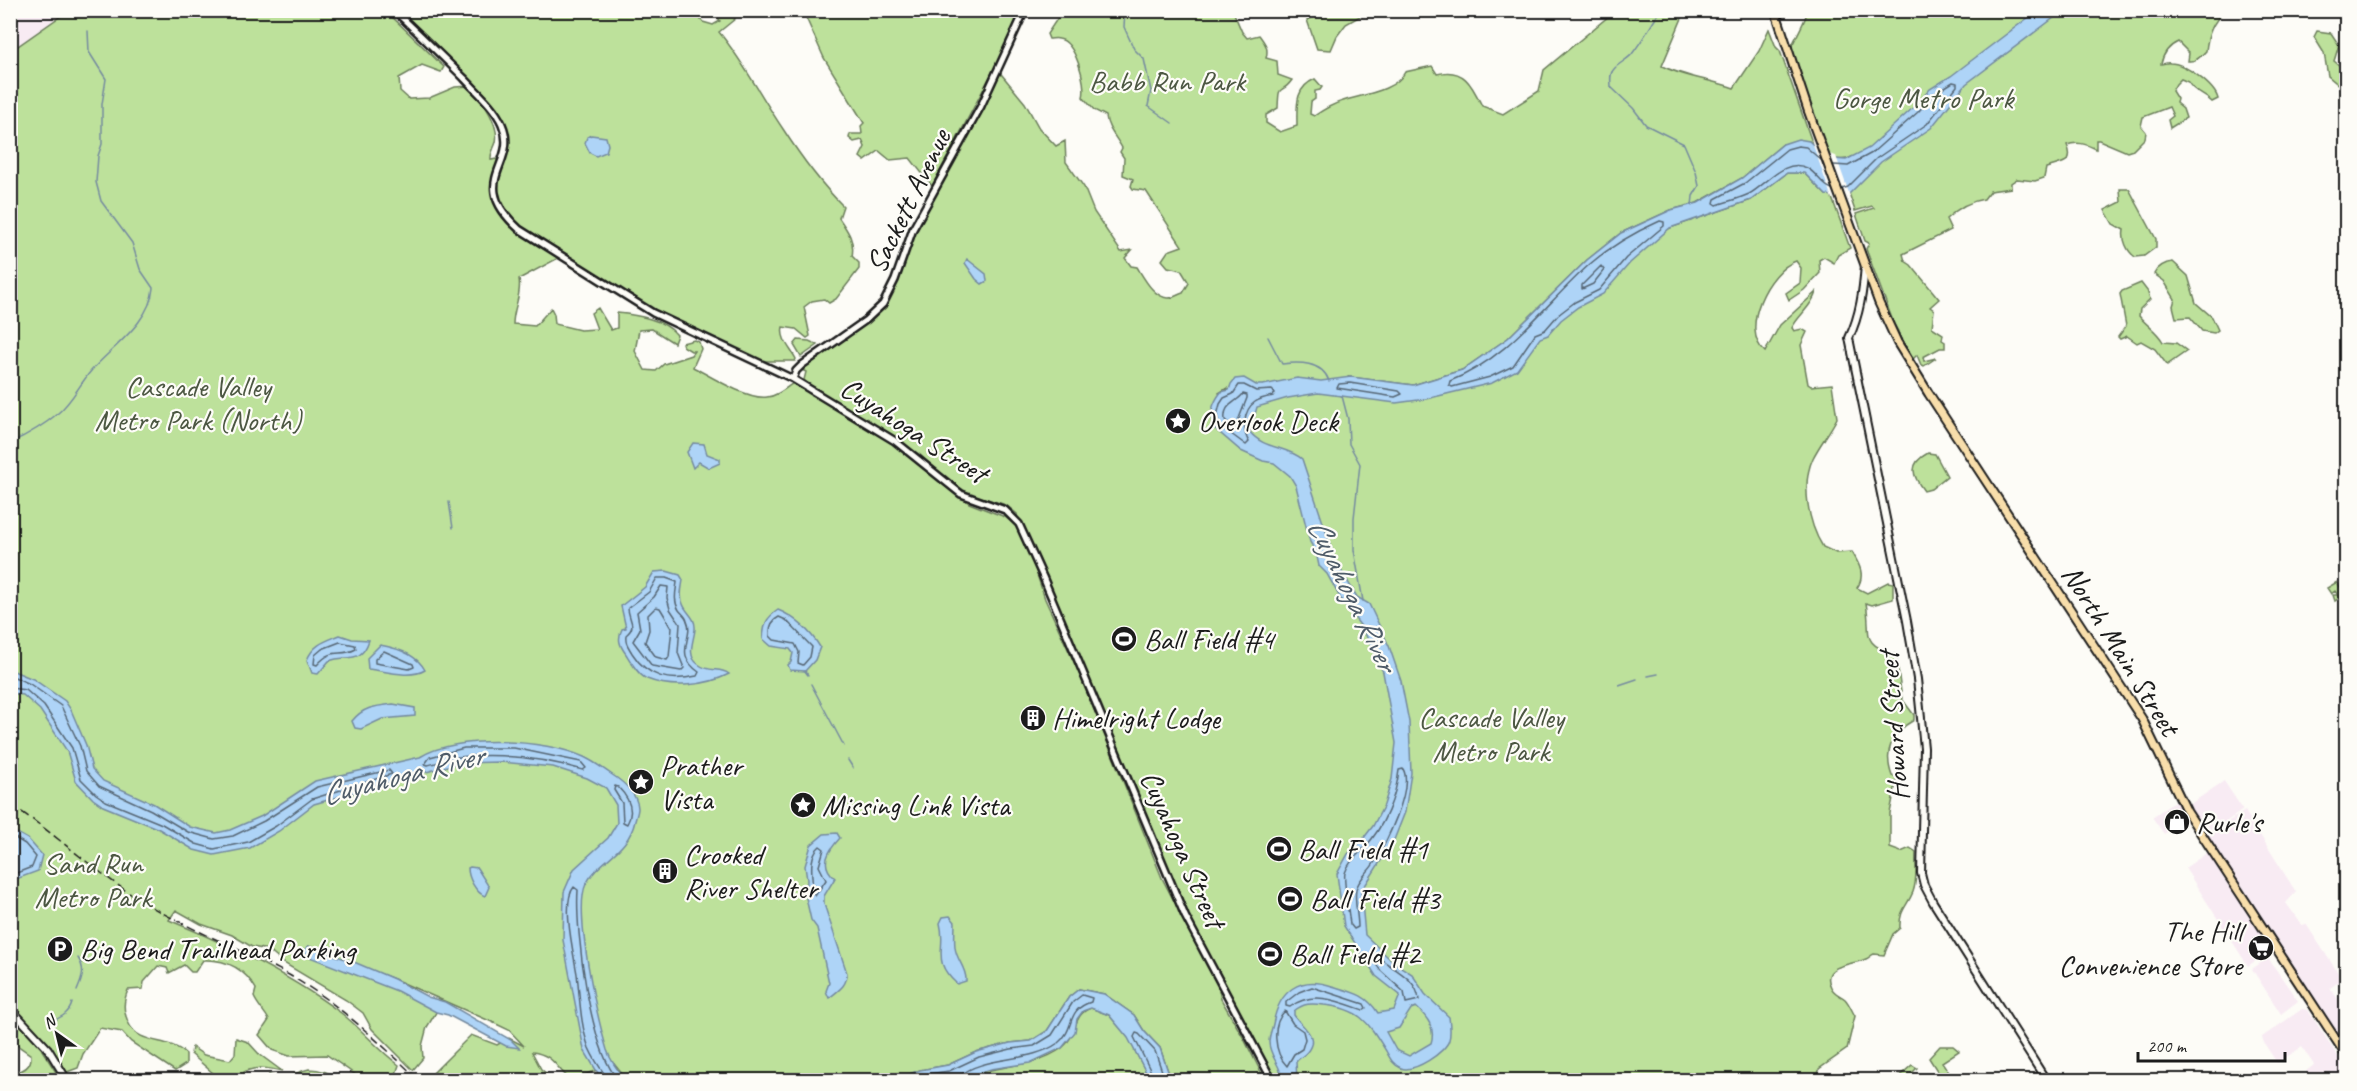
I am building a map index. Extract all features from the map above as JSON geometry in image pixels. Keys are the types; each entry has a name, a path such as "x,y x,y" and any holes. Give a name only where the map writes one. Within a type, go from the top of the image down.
{"main road":[{"name":"North Main Street","path":"1774,10 1859,250 1890,328 1908,361 2142,718 2187,812 2346,1055"},
{"name":"Howard Street","path":"1865,265 1857,322 1849,338 1907,621 1919,694 1924,775 1922,877 1933,902 2046,1080"},
{"path":"10,1008 48,1049 67,1080"}],"street":[{"name":"Cuyahoga Street","path":"394,10 477,91 499,118 506,143 494,180 494,193 503,212 515,226 535,241 653,313 793,379 895,441 961,494 1001,508 1019,524 1185,916 1272,1080"},
{"name":"Sackett Avenue","path":"793,379 798,368 866,320 883,304 895,280 913,229 981,106 1025,10"}],"shaded area":[{"path":"11,11 71,11 11,51"},
{"path":"2224,781 2243,810 2205,836 2245,811 2296,892 2286,903 2302,925 2306,924 2342,979 2330,988 2343,1006 2346,1004 2346,1029 2335,1037 2275,947 2248,966 2185,868 2211,850 2186,807"},
{"path":"2180,798 2190,817 2164,834 2152,817"},
{"path":"2268,958 2298,1001 2281,1014 2252,969"},
{"path":"2302,1009 2308,1010 2346,1069 2346,1080 2313,1080 2306,1071 2314,1065 2302,1047 2277,1063 2264,1043 2262,1037"}],"green space":[{"path":"691,10 703,22 713,25 720,21 715,11 734,11 735,19 719,32 804,160 843,206 839,218 850,236 852,256 859,263 859,269 836,299 829,303 824,299 812,301 804,307 810,336 807,338 796,329 783,327 784,340 796,359 795,361 755,361 666,320 560,257 519,279 513,324 535,326 551,308 555,324 580,330 597,329 591,313 598,308 611,330 617,328 617,313 658,322 677,335 674,343 652,329 639,330 635,351 645,370 656,371 664,364 691,355 694,351 683,346 682,343 694,340 699,342 701,349 693,367 740,391 767,397 775,395 796,381 895,441 896,445 903,447 921,461 969,503 1005,517 1015,525 1028,547 1045,599 1083,682 1162,878 1218,986 1221,999 1265,1080 1171,1080 1160,1048 1144,1031 1134,1015 1104,994 1079,989 1069,997 1047,1031 1031,1041 1010,1043 976,1052 948,1065 920,1070 895,1080 627,1080 614,1064 571,1080 546,1056 532,1052 541,1069 554,1080 428,1080 471,1035 497,1045 509,1038 524,1046 509,1030 492,1022 394,979 308,946 306,949 337,965 417,994 440,1006 427,1027 422,1046 423,1058 413,1070 372,1029 363,1013 346,1000 282,962 268,950 252,947 232,935 201,924 176,910 169,920 258,961 341,1013 399,1065 394,1080 363,1080 327,1055 289,1056 272,1050 259,1035 269,1020 257,1003 254,997 256,989 246,975 227,963 203,960 195,972 191,972 184,965 169,973 167,968 158,966 144,982 143,989 128,990 125,998 125,1014 133,1030 146,1038 179,1048 186,1054 186,1064 175,1071 131,1042 122,1032 100,1028 83,1054 78,1068 67,1072 51,1046 42,1050 61,1080 11,1080 10,1073 18,1072 28,1066 31,1055 10,1040 11,51 68,11 386,11 444,67 441,72 422,65 399,78 400,91 409,99 429,98 455,87 470,86 489,112 495,127 496,142 491,160 502,158 504,147 504,130 498,118 487,102 456,68 394,11"},
{"path":"803,11 1022,11 932,186 910,158 890,160 879,151 865,161 860,157 865,147 862,140 854,142 849,138 850,134 862,134 861,126 864,123 824,58"},
{"name":"Cascade Valley Metro Park","path":"1058,11 1233,11 1247,38 1259,35 1267,48 1266,58 1277,61 1278,75 1292,80 1280,91 1278,108 1266,115 1266,123 1280,132 1297,126 1297,105 1300,93 1303,87 1315,79 1322,87 1315,91 1315,99 1311,102 1310,114 1314,116 1339,102 1386,88 1394,84 1405,72 1432,66 1437,74 1454,73 1466,80 1475,91 1482,106 1503,114 1539,91 1544,70 1615,11 1685,11 1662,66 1734,88 1759,51 1769,29 1780,51 1813,145 1809,141 1783,144 1742,178 1697,203 1671,210 1621,233 1587,260 1508,338 1462,370 1413,385 1349,377 1367,397 1513,367 1599,266 1670,228 1751,200 1787,173 1804,173 1826,195 1831,195 1850,248 1838,255 1834,263 1824,257 1819,260 1820,273 1804,290 1789,300 1786,293 1800,283 1801,268 1796,261 1786,267 1767,288 1760,302 1755,330 1758,342 1765,352 1780,325 1816,292 1792,328 1794,331 1802,329 1807,332 1801,345 1808,384 1811,386 1832,384 1837,418 1809,468 1807,491 1810,515 1823,547 1836,553 1852,552 1855,556 1861,574 1857,588 1867,593 1888,582 1893,583 1893,599 1872,605 1866,603 1869,637 1884,651 1896,655 1902,699 1914,715 1914,720 1895,736 1889,750 1889,767 1892,776 1897,778 1890,813 1890,848 1901,852 1910,848 1916,852 1916,872 1915,887 1902,913 1900,928 1893,934 1884,955 1874,954 1866,959 1840,967 1830,974 1832,989 1843,997 1855,1016 1847,1049 1819,1069 1818,1080 1272,1080 1185,916 1019,524 1017,514 1006,505 968,493 951,482 919,454 811,387 804,380 806,372 798,368 883,304 913,229 981,106 997,69 1025,103 1039,128 1056,146 1065,141 1066,162 1084,187 1094,212 1121,252 1132,250 1125,258 1131,266 1137,267 1150,287 1159,295 1169,298 1183,293 1189,283 1181,270 1168,267 1162,260 1168,251 1182,246 1146,191 1133,189 1131,186 1133,179 1123,175 1124,158 1120,152 1122,148 1106,116 1094,110 1083,97 1081,73 1070,47 1065,41 1049,39 1047,34 1059,16","holes":["1227,388 1249,425 1219,393"]},
{"path":"1331,11 1369,11 1346,24 1331,50 1317,49 1307,20"},
{"name":"Gorge Metro Park","path":"1807,11 2224,11 2209,34 2206,51 2200,57 2188,61 2189,53 2178,42 2167,51 2161,64 2176,64 2191,71 2211,88 2218,99 2212,102 2181,79 2172,91 2177,99 2176,103 2183,109 2186,118 2170,128 2168,120 2173,116 2169,107 2143,117 2141,126 2146,132 2145,138 2133,150 2127,152 2099,140 2096,140 2096,149 2082,144 2067,145 2068,160 2046,168 2044,178 2035,181 2017,179 2011,183 2011,188 1990,191 1984,199 1973,201 1946,219 1951,230 1903,254 1905,261 1911,265 1939,299 1930,307 1934,310 1932,327 1943,334 1942,340 1945,342 1945,348 1940,348 1923,357 1924,361 1936,358 1924,366 1921,365 1917,355 1913,359 1894,324 1866,249 1869,243 1865,241 1856,214 1874,208 1872,206 1855,211 1849,193 1852,157 1838,159 1824,155 1789,53"},
{"path":"2317,31 2331,33 2339,45 2334,61 2345,70 2346,91 2328,76 2324,53 2314,37"},
{"path":"2120,189 2129,189 2156,239 2156,247 2144,256 2135,257 2130,252 2124,241 2124,230 2113,224 2105,210 2121,202"},
{"path":"2173,262 2188,276 2196,303 2212,317 2218,330 2214,333 2202,331 2190,317 2176,318 2173,306 2175,299 2164,281 2154,274 2162,265"},
{"path":"2141,283 2150,299 2140,309 2139,316 2163,342 2176,343 2187,351 2167,365 2155,349 2141,341 2137,343 2127,336 2120,339 2118,337 2126,326 2120,294"},
{"path":"798,340 818,345 801,357 794,345"},
{"path":"1928,453 1935,454 1947,476 1931,489 1924,491 1914,470 1917,461"},
{"path":"2337,582 2345,594 2335,601 2333,595 2338,595 2335,591 2331,594 2327,588"},
{"path":"1091,1008 1109,1015 1128,1037 1150,1080 960,1080 985,1071 1039,1060 1051,1055 1067,1043 1081,1015"},
{"path":"236,1038 248,1042 259,1054 282,1071 258,1068 244,1072 242,1080 221,1080 191,1054 192,1047 204,1055 230,1060 235,1054"},
{"path":"1940,1046 1953,1046 1959,1051 1942,1062 1954,1080 1943,1080 1929,1058"},
{"path":"1912,1065 1917,1068 1912,1073 1914,1079 1895,1080"},
{"path":"309,1069 326,1072 341,1080 268,1080 269,1075 281,1078"}],"water":[{"name":"Cuyahoga River","path":"2037,11 2063,11 1966,84 1931,128 1881,162 1850,193 1836,196 1826,195 1804,173 1787,173 1751,200 1670,228 1630,263 1603,294 1578,307 1561,320 1548,335 1540,338 1517,370 1492,383 1426,399 1396,403 1318,393 1288,398 1257,407 1250,432 1262,442 1302,459 1336,562 1357,597 1369,604 1389,646 1401,681 1409,722 1411,773 1405,812 1394,840 1361,892 1365,935 1393,962 1412,974 1425,994 1449,1017 1450,1028 1450,1037 1442,1050 1421,1065 1407,1069 1401,1068 1392,1061 1368,1025 1355,1014 1337,1007 1304,1005 1294,1011 1294,1015 1311,1036 1311,1046 1306,1054 1296,1062 1297,1080 1282,1080 1271,1052 1269,1040 1276,1012 1292,988 1310,983 1332,986 1363,998 1378,1013 1394,1010 1400,995 1376,976 1344,926 1337,874 1348,854 1373,826 1384,805 1392,779 1396,743 1383,672 1363,629 1343,603 1327,574 1319,566 1316,552 1310,542 1296,486 1290,476 1274,463 1263,461 1241,451 1213,427 1212,408 1218,396 1221,392 1229,390 1235,379 1244,378 1256,385 1297,378 1321,381 1351,377 1413,385 1462,370 1508,338 1587,260 1621,233 1671,210 1698,203 1742,178 1783,144 1798,139 1809,141 1824,155 1846,160 1869,148 1914,107 1930,89 1951,76","holes":["1416,1007 1427,1019 1432,1038 1431,1043 1409,1056 1396,1050 1386,1032 1399,1028 1411,1009"]},
{"path":"591,135 606,137 608,145 606,152 596,156 590,153 585,143 587,137"},
{"path":"967,259 986,274 987,281 982,284 976,279 965,263"},
{"path":"693,443 704,444 707,454 720,459 720,463 709,468 699,462 693,468 687,452"},
{"path":"666,571 680,575 683,580 682,601 695,625 692,648 694,660 702,667 729,674 710,681 688,685 656,682 641,675 624,651 619,639 622,629 626,628 621,606 645,587 654,572"},
{"path":"778,610 802,625 820,647 815,660 805,671 790,670 788,665 793,653 790,649 771,646 763,639 766,622"},
{"path":"340,635 352,639 369,640 366,648 358,656 329,661 318,674 312,673 307,660 313,650 320,644"},
{"path":"380,645 406,653 417,660 425,670 405,674 368,669 367,658"},
{"name":"Cuyahoga River","path":"10,668 33,679 65,701 86,745 92,769 103,781 154,804 190,827 216,833 230,830 262,816 315,781 420,757 455,745 501,742 547,746 584,757 598,765 628,788 635,797 638,808 626,841 592,875 586,884 583,898 588,966 598,1015 609,1054 626,1080 602,1080 584,1050 563,940 564,892 574,869 608,838 617,823 616,805 606,788 587,778 553,767 500,762 458,763 314,804 279,831 250,848 214,855 194,850 159,829 103,806 93,799 76,781 67,751 40,710 23,695 11,693"},
{"path":"393,704 415,708 415,716 382,719 361,729 355,728 352,721 365,710"},
{"path":"10,829 28,839 42,855 38,871 16,879 17,914 11,921"},
{"path":"837,833 840,838 829,853 826,863 835,878 824,896 824,904 847,977 844,985 829,998 826,991 829,983 817,928 811,920 806,898 805,866 811,845 824,834"},
{"path":"470,867 477,868 489,887 485,896 473,885 468,872"},
{"path":"950,916 955,922 956,952 966,976 966,981 957,984 944,968 941,954 940,923 943,917"},
{"path":"308,946 354,962 428,997 445,1002 511,1040 519,1048 506,1046 397,991 307,956 304,950"},
{"path":"1079,989 1104,994 1134,1015 1144,1031 1160,1048 1171,1080 1150,1080 1128,1038 1109,1015 1091,1008 1083,1011 1077,1019 1075,1032 1062,1048 1030,1063 991,1069 958,1080 895,1080 920,1070 948,1065 976,1052 1010,1043 1031,1041 1047,1031 1069,997"}],"pier":[{"path":"1811,139 1826,153 1836,156 1850,196 1832,199"}],"waterway":[{"path":"1125,10 1124,27 1134,49 1144,59 1151,91 1148,106 1172,123"},
{"path":"1661,10 1632,54 1612,71 1611,87 1633,108 1646,125 1684,144 1696,172 1699,186 1693,196 1692,206"},
{"path":"10,443 40,426 62,409 91,371 138,323 150,301 153,288 140,269 132,243 101,201 96,182 98,156 102,144 102,104 106,79 89,52 88,31"},
{"path":"1268,337 1282,364 1302,363 1315,366 1326,374 1329,381"},
{"name":"Cuyahoga River","path":"1342,396 1348,419 1349,444 1360,464 1354,518 1354,550 1363,601"},
{"path":"449,502 453,528"},
{"path":"805,671 808,675"},
{"path":"1648,676 1658,674"},
{"path":"1619,685 1637,679"},
{"path":"811,684 844,746"},
{"path":"848,760 853,768"},
{"path":"77,991 83,971 78,958"},
{"path":"51,1022 67,1013 72,1003"}],"railway":[{"path":"10,804 132,895 307,986 357,1023 419,1080"}],"place":[{"name":"Overlook Deck","path":"1178,421"},
{"name":"Ball Field #4","path":"1124,639"},
{"name":"Himelright Lodge","path":"1033,718"},
{"name":"Prather Vista","path":"641,782"},
{"name":"Missing Link Vista","path":"803,805"},
{"name":"Rurle's","path":"2177,822"},
{"name":"Ball Field #1","path":"1279,849"},
{"name":"Crooked River Shelter","path":"665,871"},
{"name":"Ball Field #3","path":"1290,899"},
{"name":"The Hill Convenience Store","path":"2261,948"},
{"name":"Big Bend Trailhead Parking","path":"60,949"},
{"name":"Ball Field #2","path":"1270,954"}],"park label":[{"name":"Babb Run Park","path":"1167,81"},
{"name":"Cascade Valley Metro Park (North)","path":"198,403"},
{"name":"Sand Run Metro Park","path":"93,880"}]}
